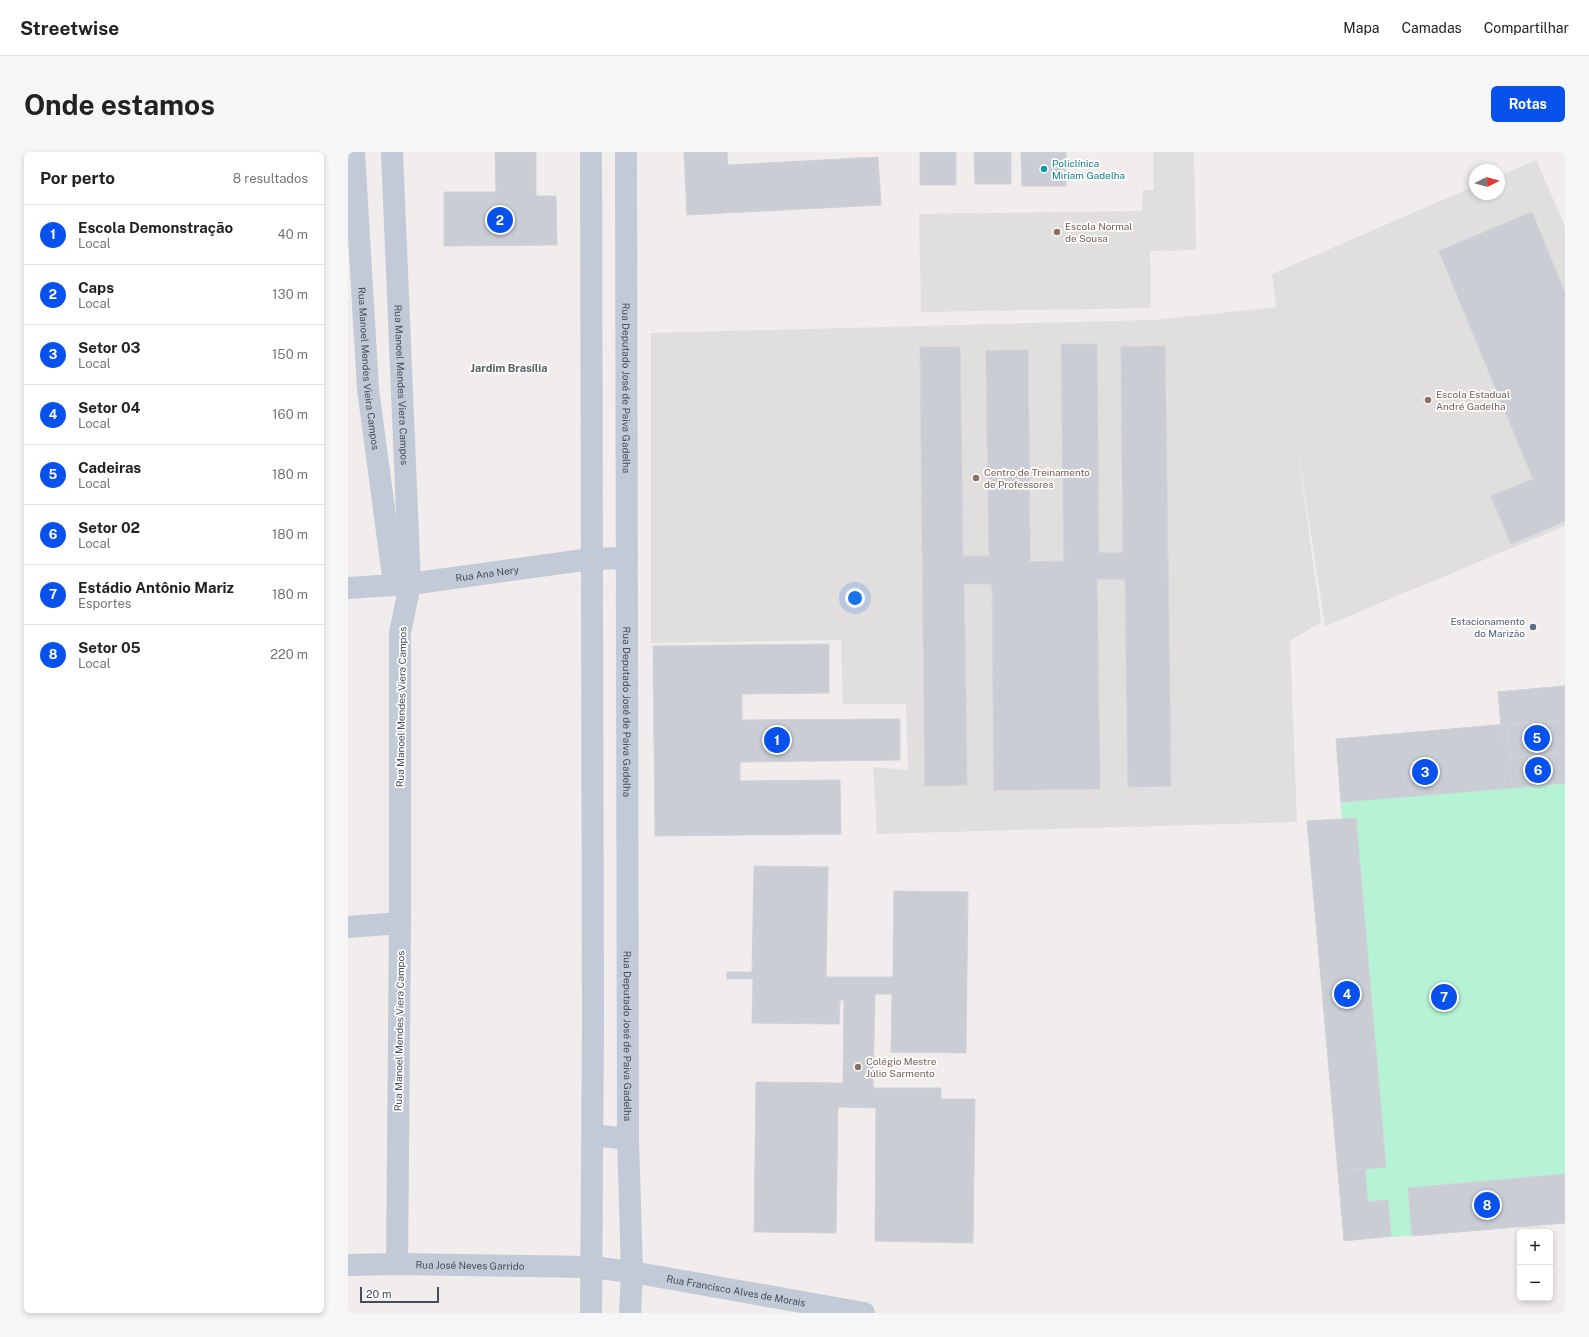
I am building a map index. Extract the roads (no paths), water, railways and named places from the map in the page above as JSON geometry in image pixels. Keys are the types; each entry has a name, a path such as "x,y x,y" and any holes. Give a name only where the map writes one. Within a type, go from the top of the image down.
{"street":[{"name":"Rua Manoel Mendes Vieira Campos","path":"354,152 368,389 402,584"},
{"name":"Rua Manoel Mendes Viera Campos","path":"392,152 402,584 400,633 400,923 397,1264"},
{"path":"591,152 593,410 591,559 593,1022 591,1313"},
{"name":"Rua Deputado José de Paiva Gadelha","path":"626,152 628,1140 632,1272 630,1313"},
{"path":"592,286 627,286"},
{"path":"593,410 627,412"},
{"name":"Rua Ana Nery","path":"348,588 402,584 591,559 627,558"},
{"path":"348,927 400,923"},
{"path":"593,1022 628,1024"},
{"path":"593,1135 628,1140"},
{"name":"Rua José Neves Garrido","path":"348,1265 397,1264 592,1267 632,1272"},
{"name":"Rua Francisco Alves de Morais","path":"632,1272 864,1313"}],"place":[{"name":"Policlínica Miriam Gadelha","path":"1044,169"},
{"name":"Caps","path":"500,220"},
{"name":"Escola Normal de Sousa","path":"1057,232"},
{"name":"Escola Estadual André Gadelha","path":"1428,400"},
{"name":"Centro de Treinamento de Professores","path":"976,478"},
{"name":"Estacionamento do Marizão","path":"1533,627"},
{"name":"Cadeiras","path":"1537,738"},
{"name":"Escola Demonstração","path":"777,740"},
{"name":"Setor 02","path":"1538,770"},
{"name":"Setor 03","path":"1425,772"},
{"name":"Setor 04","path":"1347,994"},
{"name":"Estádio Antônio Mariz","path":"1444,997"},
{"name":"Colégio Mestre Júlio Sarmento","path":"858,1067"},
{"name":"Setor 05","path":"1487,1205"}],"district":[{"name":"Jardim Brasília","path":"509,368"}]}
